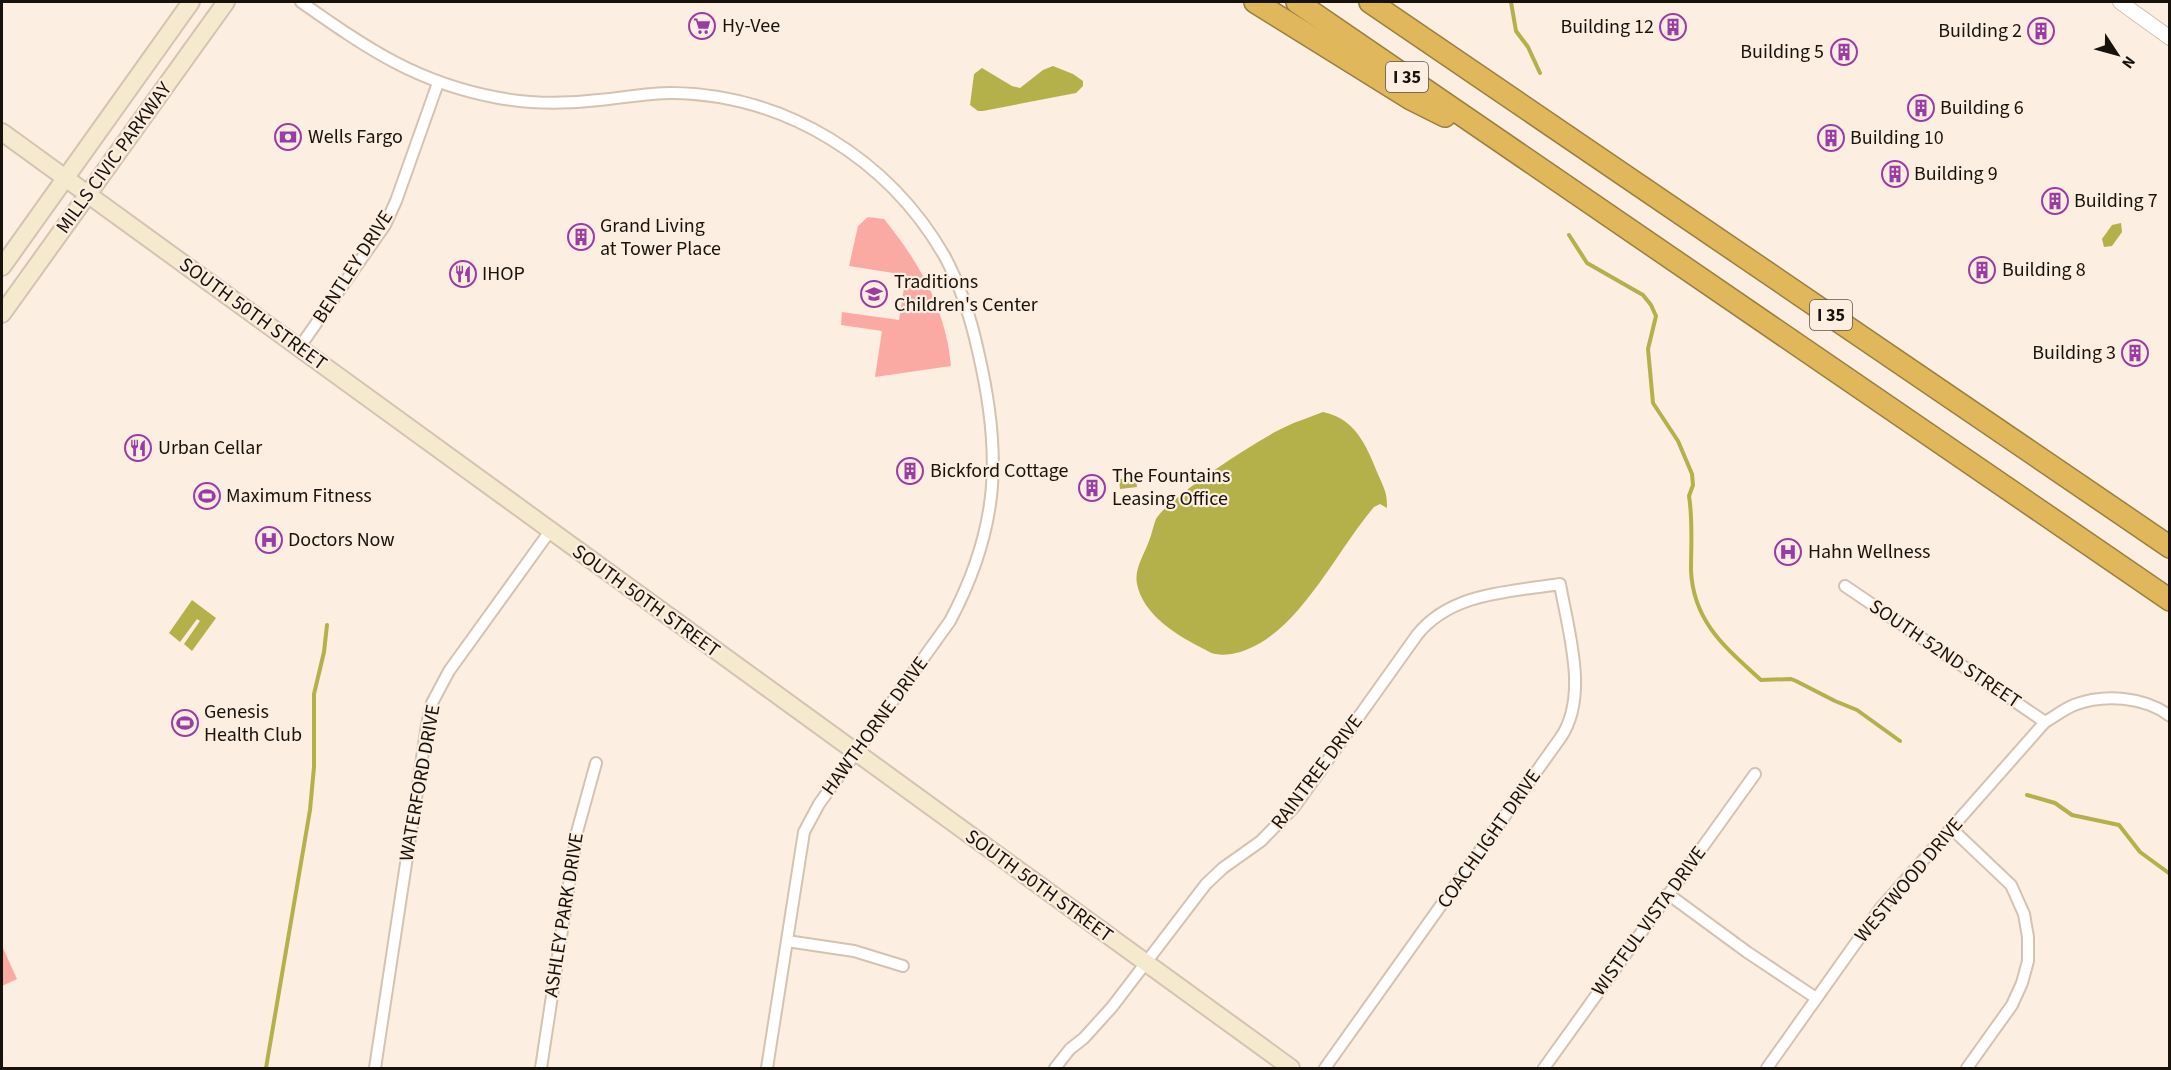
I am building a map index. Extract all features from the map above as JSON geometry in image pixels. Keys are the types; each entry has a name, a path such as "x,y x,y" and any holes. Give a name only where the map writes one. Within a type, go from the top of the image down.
{"highway":[{"path":"1255,2 1411,99 1518,152"},
{"name":"I 35","path":"1297,2 2169,600"},
{"name":"I 35","path":"1370,2 2169,547"},
{"path":"1382,2 1405,25"}],"main road":[{"name":"MILLS CIVIC PARKWAY","path":"2,267 191,2"},
{"name":"MILLS CIVIC PARKWAY","path":"2,314 226,2"},
{"name":"SOUTH 50TH STREET","path":"2,132 1291,1068"}],"street":[{"name":"HAWTHORNE DRIVE","path":"301,2 379,55 409,71 482,95 534,102 567,103 639,95 701,95 762,108 817,131 845,147 894,188 925,225 945,258 961,292 988,392 994,446 993,484 985,537 965,593 950,621 819,804 804,832 768,1068"},
{"path":"2120,2 2169,38"},
{"name":"BENTLEY DRIVE","path":"300,348 385,225 396,201 438,82"},
{"name":"WATERFORD DRIVE","path":"375,1068 432,703 449,671 550,531"},
{"name":"RAINTREE DRIVE","path":"1055,1068 1070,1049 1084,1038 1112,1007 1206,884 1223,868 1261,841 1295,806 1417,635 1432,618 1460,602 1560,584"},
{"name":"COACHLIGHT DRIVE","path":"1325,1068 1561,737 1571,719 1576,689 1560,584"},
{"name":"SOUTH 52ND STREET","path":"1845,586 2045,722"},
{"name":"WESTWOOD DRIVE","path":"1767,1068 1880,909 2045,722 2069,708 2101,699 2121,699 2154,706 2169,716"},
{"name":"ASHLEY PARK DRIVE","path":"541,1068 577,832 596,763"},
{"name":"WISTFUL VISTA DRIVE","path":"1544,1068 1755,774"},
{"path":"1952,828 2011,885 2024,914 2028,937 2028,961 2022,983 2012,1005 1967,1068"},
{"path":"1668,894 1747,952 1816,998"},
{"path":"787,941 854,951 903,966"}],"shaded area":[{"path":"1053,66 1073,74 1083,81 1083,86 1076,93 983,111 978,111 970,105 974,74 982,68 1012,86 1020,88 1043,70"},
{"path":"868,217 884,219 919,269 937,306 948,345 951,366 875,377 882,331 841,325 842,312 899,320 906,275 849,266 858,226"},
{"path":"2121,223 2122,232 2112,246 2104,247 2102,239 2112,225"},
{"path":"1323,412 1346,422 1361,439 1384,488 1387,508 1380,504 1374,507 1301,606 1267,639 1248,649 1224,655 1214,654 1180,636 1153,614 1140,595 1137,584 1136,578 1140,562 1156,519 1178,497 1236,455 1285,427"},
{"path":"1136,478 1137,487 1120,489 1119,479"},
{"path":"192,600 216,618 192,651 184,644 200,621 197,619 180,642 169,633"},
{"path":"2,946 17,979 2,986"}],"waterway":[{"path":"1511,2 1516,31 1528,47 1540,73"},
{"path":"1569,235 1587,263 1643,295 1656,316 1648,349 1653,403 1678,441 1692,474 1693,485 1689,496 1691,570 1693,588 1705,619 1724,645 1761,680 1791,679 1796,681 1857,710 1900,741"},
{"path":"266,1068 310,810 314,767 314,694 324,652 327,625"},
{"path":"2027,795 2055,803 2072,815 2119,825 2140,852 2170,874"}],"place":[{"name":"Hy-Vee","path":"702,26"},
{"name":"Building 12","path":"1673,27"},
{"name":"Building 2","path":"2041,31"},
{"name":"Building 5","path":"1844,52"},
{"name":"Building 6","path":"1921,108"},
{"name":"Wells Fargo","path":"288,137"},
{"name":"Building 10","path":"1831,138"},
{"name":"Building 9","path":"1895,174"},
{"name":"Building 7","path":"2055,201"},
{"name":"Grand Living at Tower Place","path":"581,237"},
{"name":"Building 8","path":"1982,270"},
{"name":"IHOP","path":"463,274"},
{"name":"Traditions Children's Center","path":"874,294"},
{"name":"Building 3","path":"2135,353"},
{"name":"Urban Cellar","path":"138,448"},
{"name":"Bickford Cottage","path":"910,471"},
{"name":"The Fountains Leasing Office","path":"1092,488"},
{"name":"Maximum Fitness","path":"207,496"},
{"name":"Doctors Now","path":"269,540"},
{"name":"Hahn Wellness","path":"1788,552"},
{"name":"Genesis Health Club","path":"185,723"}]}
